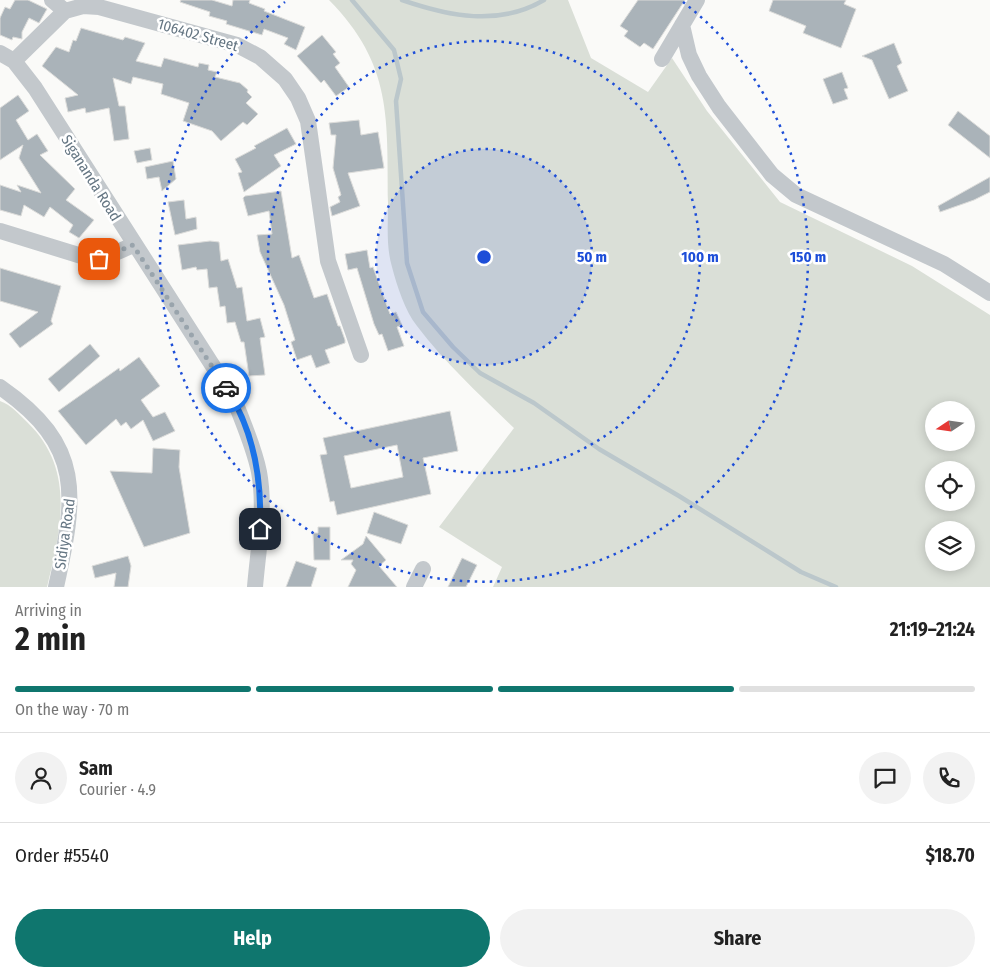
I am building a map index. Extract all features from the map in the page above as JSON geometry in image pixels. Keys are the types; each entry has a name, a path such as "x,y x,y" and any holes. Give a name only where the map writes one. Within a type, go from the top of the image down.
{"street":[{"path":"7,57 65,11 52,0"},
{"path":"662,59 697,0"},
{"name":"106402 Street","path":"65,11 83,6 99,7 237,45 260,57 285,79 298,98 308,121 328,261 361,355"},
{"path":"682,25 689,55 699,76 719,107 772,175 796,195 944,264 990,293"},
{"name":"Sigananda Road","path":"7,57 35,88 133,245 234,399 251,443 259,473 261,499 255,587"},
{"path":"0,230 88,258 99,259 113,255 133,245"},
{"name":"Sidiya Road","path":"0,387 24,404 44,425 58,446 67,466 71,486 70,514 56,587"},
{"path":"414,587 423,569"}],"shaded area":[{"path":"329,0 568,0 591,58 648,92 672,58 707,111 780,202 912,266 990,315 990,587 493,587 502,567 439,527 514,428 439,353 413,320 402,298 389,252 386,119 376,71 365,47 350,24"},
{"path":"0,401 18,413 43,440 53,459 59,480 61,500 60,522 47,587 0,587"}],"building":[{"path":"15,0 28,0 47,9 39,23 29,18 22,32 22,39 13,37 12,40 0,35 0,18 5,7 10,9"},
{"path":"181,0 212,0 232,6 233,0 250,0 249,3 265,9 264,11 305,27 296,50 284,44 288,38 264,29 262,35 226,24 227,21 209,16 210,12 180,2"},
{"path":"638,0 685,0 653,49 644,43 640,47 624,36 628,31 620,26"},
{"path":"773,0 846,0 844,4 856,9 841,48 803,33 806,26 769,11"},
{"path":"81,28 123,40 125,37 145,43 136,61 161,67 164,58 198,67 199,63 209,65 208,70 217,72 215,77 240,83 248,90 247,92 252,97 246,103 258,114 247,125 243,122 221,141 212,131 183,121 189,103 161,94 163,84 133,77 131,84 113,78 119,106 125,106 129,139 114,141 109,108 86,113 85,108 68,112 65,98 78,95 42,66 56,47 69,52 73,40 76,41"},
{"path":"322,35 336,52 333,54 340,63 335,67 349,87 336,96 324,80 321,83 297,56"},
{"path":"894,43 902,63 897,66 908,91 889,99 872,60 862,56"},
{"path":"842,72 848,88 844,89 848,99 833,104 823,79"},
{"path":"18,95 29,111 16,120 28,140 37,134 48,151 40,155 75,189 66,200 94,220 79,238 69,232 73,225 50,207 44,217 24,205 21,216 0,210 0,185 21,192 17,185 41,193 19,158 23,145 0,160 0,108"},
{"path":"958,111 990,136 990,158 948,125"},
{"path":"359,120 361,135 378,132 384,168 348,173 360,206 332,216 330,207 340,202 338,197 341,195 333,168 336,135 331,135 329,123"},
{"path":"287,128 296,144 274,155 281,166 244,192 238,173 242,172 235,159"},
{"path":"150,148 152,160 137,163 134,151"},
{"path":"173,161 176,179 162,191 159,177 147,179 145,167"},
{"path":"990,177 990,192 940,212 938,206"},
{"path":"281,191 292,258 299,255 314,298 327,294 345,340 345,343 325,350 330,363 316,368 311,355 297,360 291,342 295,340 284,305 260,252 257,235 272,234 269,211 248,216 243,198 245,196"},
{"path":"184,200 186,219 196,217 197,229 175,235 168,202"},
{"path":"210,241 219,242 221,261 228,259 237,288 242,287 247,321 260,318 265,337 260,338 265,375 249,376 244,342 241,342 235,322 227,323 225,306 220,307 217,287 209,288 207,269 197,270 196,267 182,270 178,245"},
{"path":"367,250 370,268 373,267 390,314 396,312 402,325 397,327 404,346 388,351 382,334 379,335 374,324 357,268 348,270 345,254"},
{"path":"0,268 61,286 51,321 53,324 20,348 9,334 38,312 0,301"},
{"path":"90,344 100,356 59,392 48,379"},
{"path":"139,357 160,386 141,400 153,417 165,412 175,431 153,441 143,420 131,429 126,422 121,426 116,419 86,445 58,411 119,368 120,371"},
{"path":"450,411 458,451 423,458 431,494 337,515 334,501 330,502 320,455 327,454 323,438","holes":["397,445 403,477 351,488 344,456"]},
{"path":"153,448 180,450 179,467 190,533 144,547 110,471 152,473"},
{"path":"374,512 408,525 401,544 367,533"},
{"path":"318,527 330,527 330,560 314,560 313,533 318,533"},
{"path":"366,536 386,560 379,566 397,587 348,587 356,570 351,564 353,560 341,560 363,544"},
{"path":"128,556 131,566 128,587 114,587 116,573 95,578 92,566"},
{"path":"462,558 477,565 466,587 448,587"},
{"path":"296,561 317,568 311,587 286,587"}],"waterway":[{"path":"352,0 394,50 401,79 396,101 407,263 423,312 453,347 480,373 534,403 599,449 801,572 836,587"},
{"path":"402,0 438,11 473,16 509,14 544,0"}],"way so far":[{"path":"99,259 113,255 133,245 226,388"}],"route":[{"path":"226,388 234,399 251,443 259,473 261,499 260,529"}]}
